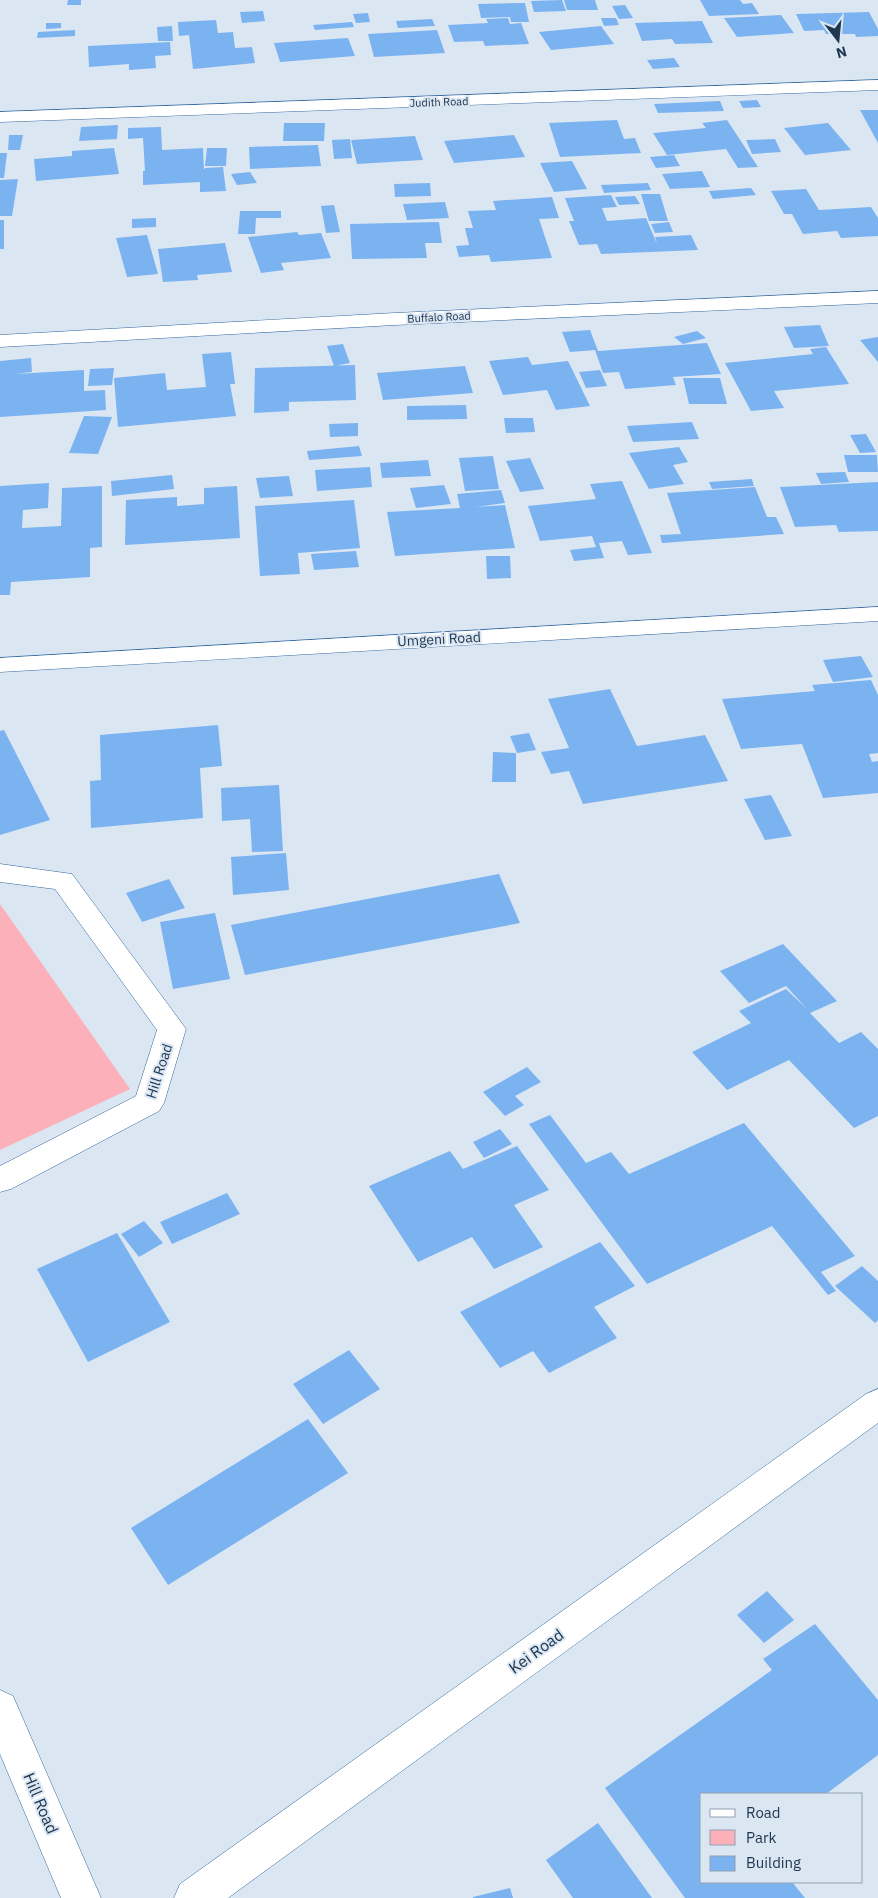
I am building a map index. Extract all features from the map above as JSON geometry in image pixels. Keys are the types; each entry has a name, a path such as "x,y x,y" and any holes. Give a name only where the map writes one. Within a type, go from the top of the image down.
{"street":[{"name":"Judith Road","path":"0,117 878,85"},
{"name":"Buffalo Road","path":"0,341 404,318 878,298"},
{"name":"Umgeni Road","path":"0,665 878,614"},
{"name":"Hill Road","path":"0,873 63,881 172,1029 149,1103 0,1180"},
{"name":"Kei Road","path":"194,1898 878,1404"},
{"name":"Hill Road","path":"0,1709 81,1898"}],"green space":[{"path":"0,904 130,1089 0,1150"}],"building":[{"path":"68,0 81,0 81,5 67,5"},
{"path":"562,0 566,11 534,12 531,1"},
{"path":"564,0 595,0 598,10 567,10"},
{"path":"700,0 740,0 743,4 752,3 759,14 709,16"},
{"path":"525,3 529,22 511,22 510,17 481,18 478,4"},
{"path":"625,5 633,18 619,19 612,6"},
{"path":"263,11 265,21 242,23 240,12"},
{"path":"869,12 878,29 878,36 856,37 855,34 826,34 824,30 804,31 796,14"},
{"path":"368,13 370,22 356,23 353,14"},
{"path":"781,15 794,33 737,37 724,18"},
{"path":"508,18 510,24 521,23 529,44 485,46 483,41 454,42 448,25 488,23 486,19"},
{"path":"601,18 616,18 619,25 604,26"},
{"path":"432,19 435,26 398,28 396,21"},
{"path":"216,20 218,33 233,32 235,48 252,47 255,63 193,69 189,35 179,36 178,22"},
{"path":"702,21 713,43 675,44 672,39 642,41 635,23"},
{"path":"352,22 354,27 315,30 313,25"},
{"path":"46,23 61,23 61,28 46,29"},
{"path":"172,26 173,41 158,41 157,27"},
{"path":"601,26 614,44 551,50 539,32"},
{"path":"75,30 75,36 37,38 38,32"},
{"path":"437,30 445,53 374,57 368,34"},
{"path":"348,38 355,56 280,62 274,43"},
{"path":"170,42 171,55 155,56 156,68 129,70 129,64 89,67 88,46"},
{"path":"674,58 680,67 653,69 647,60"},
{"path":"757,100 761,107 743,108 739,101"},
{"path":"720,101 724,111 658,113 654,104"},
{"path":"860,110 878,110 878,143"},
{"path":"617,120 624,139 635,138 641,153 560,157 549,123"},
{"path":"727,120 758,167 738,168 726,149 667,155 653,133 706,128 702,123"},
{"path":"284,123 325,123 324,141 283,141"},
{"path":"828,123 851,150 805,155 784,128"},
{"path":"118,125 117,139 79,141 81,127"},
{"path":"161,127 162,150 203,148 204,170 205,168 223,167 226,191 200,192 200,182 143,185 143,171 145,171 143,138 128,139 128,128"},
{"path":"9,135 23,135 20,150 8,150"},
{"path":"514,135 525,157 454,163 444,141"},
{"path":"415,136 423,160 357,164 351,140"},
{"path":"350,139 352,158 334,159 332,140"},
{"path":"775,139 781,152 752,154 746,140"},
{"path":"318,145 321,166 250,169 249,147"},
{"path":"114,148 119,174 36,181 34,159 72,156 72,151"},
{"path":"207,148 227,148 226,166 205,166"},
{"path":"0,153 7,153 4,178 0,178"},
{"path":"674,155 680,166 656,168 650,157"},
{"path":"572,161 587,189 554,192 540,163"},
{"path":"702,171 710,187 670,189 662,174"},
{"path":"250,172 257,183 237,185 231,174"},
{"path":"18,179 12,216 0,216 0,180"},
{"path":"430,183 431,196 395,197 394,184"},
{"path":"648,183 651,190 604,193 601,185"},
{"path":"751,188 756,195 713,199 709,191"},
{"path":"806,189 819,210 871,207 878,218 878,236 841,238 837,231 803,234 792,214 784,214 771,191"},
{"path":"641,194 660,194 668,221 649,221"},
{"path":"611,195 617,207 602,208 607,221 646,218 657,244 655,237 691,235 698,250 601,254 597,244 579,245 569,221 574,221 565,198"},
{"path":"635,196 640,204 619,205 615,197"},
{"path":"552,197 559,218 539,219 552,258 491,262 489,255 459,257 456,246 469,245 465,228 473,228 468,211 496,210 493,201"},
{"path":"445,202 449,218 407,220 403,204"},
{"path":"334,205 340,232 326,233 321,206"},
{"path":"240,211 281,211 281,218 256,218 255,234 238,234"},
{"path":"156,218 156,227 132,228 132,219"},
{"path":"0,220 4,220 4,249 0,249"},
{"path":"439,222 442,243 425,243 427,258 352,259 350,224"},
{"path":"669,222 673,232 655,233 651,224"},
{"path":"297,232 299,235 321,233 331,258 281,263 284,270 261,273 248,237"},
{"path":"147,235 158,274 127,277 116,238"},
{"path":"225,243 232,272 197,275 198,280 163,282 158,249"},
{"path":"820,325 829,346 794,348 784,327"},
{"path":"590,330 598,351 707,343 721,374 673,377 676,385 625,389 619,372 603,373 595,350 570,352 562,332"},
{"path":"697,331 706,338 683,344 674,337"},
{"path":"878,337 878,362 860,340"},
{"path":"343,344 350,363 334,366 327,346"},
{"path":"826,347 849,384 774,391 784,408 751,411 725,363 813,354 810,349"},
{"path":"231,352 235,384 230,384 236,416 118,427 114,378 165,373 167,390 206,387 202,354"},
{"path":"528,357 532,365 568,361 590,406 556,410 547,390 503,395 489,361"},
{"path":"31,358 32,372 15,374 84,370 84,391 105,390 106,410 0,417 0,361"},
{"path":"355,365 356,400 289,402 289,411 254,413 255,368"},
{"path":"465,366 473,393 383,400 377,373"},
{"path":"114,368 112,385 88,386 90,369"},
{"path":"600,370 607,386 586,388 579,372"},
{"path":"683,378 720,378 727,404 689,404"},
{"path":"466,405 467,419 407,420 407,406"},
{"path":"84,416 112,417 98,454 69,453"},
{"path":"504,418 533,418 535,432 506,433"},
{"path":"692,422 699,439 633,442 627,426"},
{"path":"358,423 358,436 330,437 329,424"},
{"path":"866,434 876,452 860,453 850,435"},
{"path":"359,446 362,456 309,460 307,451"},
{"path":"679,447 688,462 673,465 684,484 649,489 629,453"},
{"path":"844,455 877,455 878,472 848,472"},
{"path":"493,456 499,489 465,491 459,458"},
{"path":"530,458 544,489 520,492 506,461"},
{"path":"428,460 431,476 382,478 380,463"},
{"path":"370,467 372,487 317,491 315,470"},
{"path":"845,472 849,482 821,484 816,473"},
{"path":"172,475 174,489 112,496 111,481"},
{"path":"289,476 293,496 260,498 256,478"},
{"path":"752,479 754,486 712,489 709,482"},
{"path":"622,481 652,553 628,555 622,541 599,543 604,558 574,561 570,550 596,547 592,536 540,541 528,506 596,499 590,484"},
{"path":"878,482 878,531 839,532 836,525 795,527 780,487"},
{"path":"49,483 48,508 23,510 22,528 61,526 62,488 102,486 102,547 90,548 90,577 11,582 10,595 0,595 0,486"},
{"path":"444,485 451,504 416,508 410,488"},
{"path":"237,486 240,538 125,545 126,500 177,497 177,506 204,504 204,488"},
{"path":"755,487 767,517 776,517 784,534 662,543 660,535 681,534 667,493"},
{"path":"501,490 505,503 476,507 505,505 515,548 395,556 387,512 460,508 457,494"},
{"path":"354,500 360,548 298,553 300,574 260,576 255,506"},
{"path":"356,551 359,567 314,570 311,554"},
{"path":"486,556 510,556 511,578 487,579"},
{"path":"861,656 873,677 833,682 823,660"},
{"path":"871,680 878,695 878,753 869,754 872,762 878,761 878,793 823,798 802,744 741,749 722,699 815,691 812,685"},
{"path":"610,689 637,746 705,735 728,781 583,804 569,771 551,774 541,752 569,748 548,699"},
{"path":"218,725 222,766 200,768 203,818 91,828 90,781 101,780 100,735"},
{"path":"4,730 50,820 0,835 0,731"},
{"path":"529,733 536,750 517,753 510,736"},
{"path":"493,752 516,753 516,782 492,782"},
{"path":"279,785 283,851 252,852 250,819 222,821 221,788"},
{"path":"771,795 792,836 765,840 744,799"},
{"path":"286,853 289,890 233,895 231,857"},
{"path":"499,874 520,923 245,975 231,925"},
{"path":"169,879 185,908 142,922 126,893"},
{"path":"215,913 230,979 173,989 160,922"},
{"path":"783,944 837,1001 810,1013 839,1043 861,1032 878,1049 878,1116 854,1128 789,1060 727,1090 692,1052 751,1023 739,1011 786,989 807,1009 786,986 749,1003 720,971"},
{"path":"527,1067 541,1082 515,1096 524,1105 505,1116 483,1092"},
{"path":"550,1115 586,1163 611,1152 629,1174 744,1123 855,1256 821,1272 836,1291 828,1295 772,1226 647,1284 529,1124"},
{"path":"500,1129 512,1144 484,1158 473,1142"},
{"path":"517,1146 549,1190 514,1205 543,1247 494,1269 472,1237 418,1262 369,1186 450,1151 463,1169"},
{"path":"227,1193 240,1214 172,1244 160,1222"},
{"path":"144,1221 163,1243 139,1257 121,1234"},
{"path":"117,1233 170,1322 88,1362 37,1269"},
{"path":"600,1242 635,1286 594,1307 617,1338 549,1373 533,1351 500,1368 460,1312"},
{"path":"862,1266 878,1281 878,1320 875,1323 835,1286"},
{"path":"349,1350 380,1389 323,1424 293,1384"},
{"path":"308,1419 348,1473 168,1585 131,1528"},
{"path":"767,1591 794,1620 764,1643 737,1615"},
{"path":"815,1624 878,1700 878,1755 827,1793 700,1793 700,1883 793,1883 805,1898 685,1898 605,1788 772,1670 763,1659"},
{"path":"598,1823 652,1898 573,1898 546,1860"},
{"path":"510,1888 513,1898 473,1898 473,1897"}]}
